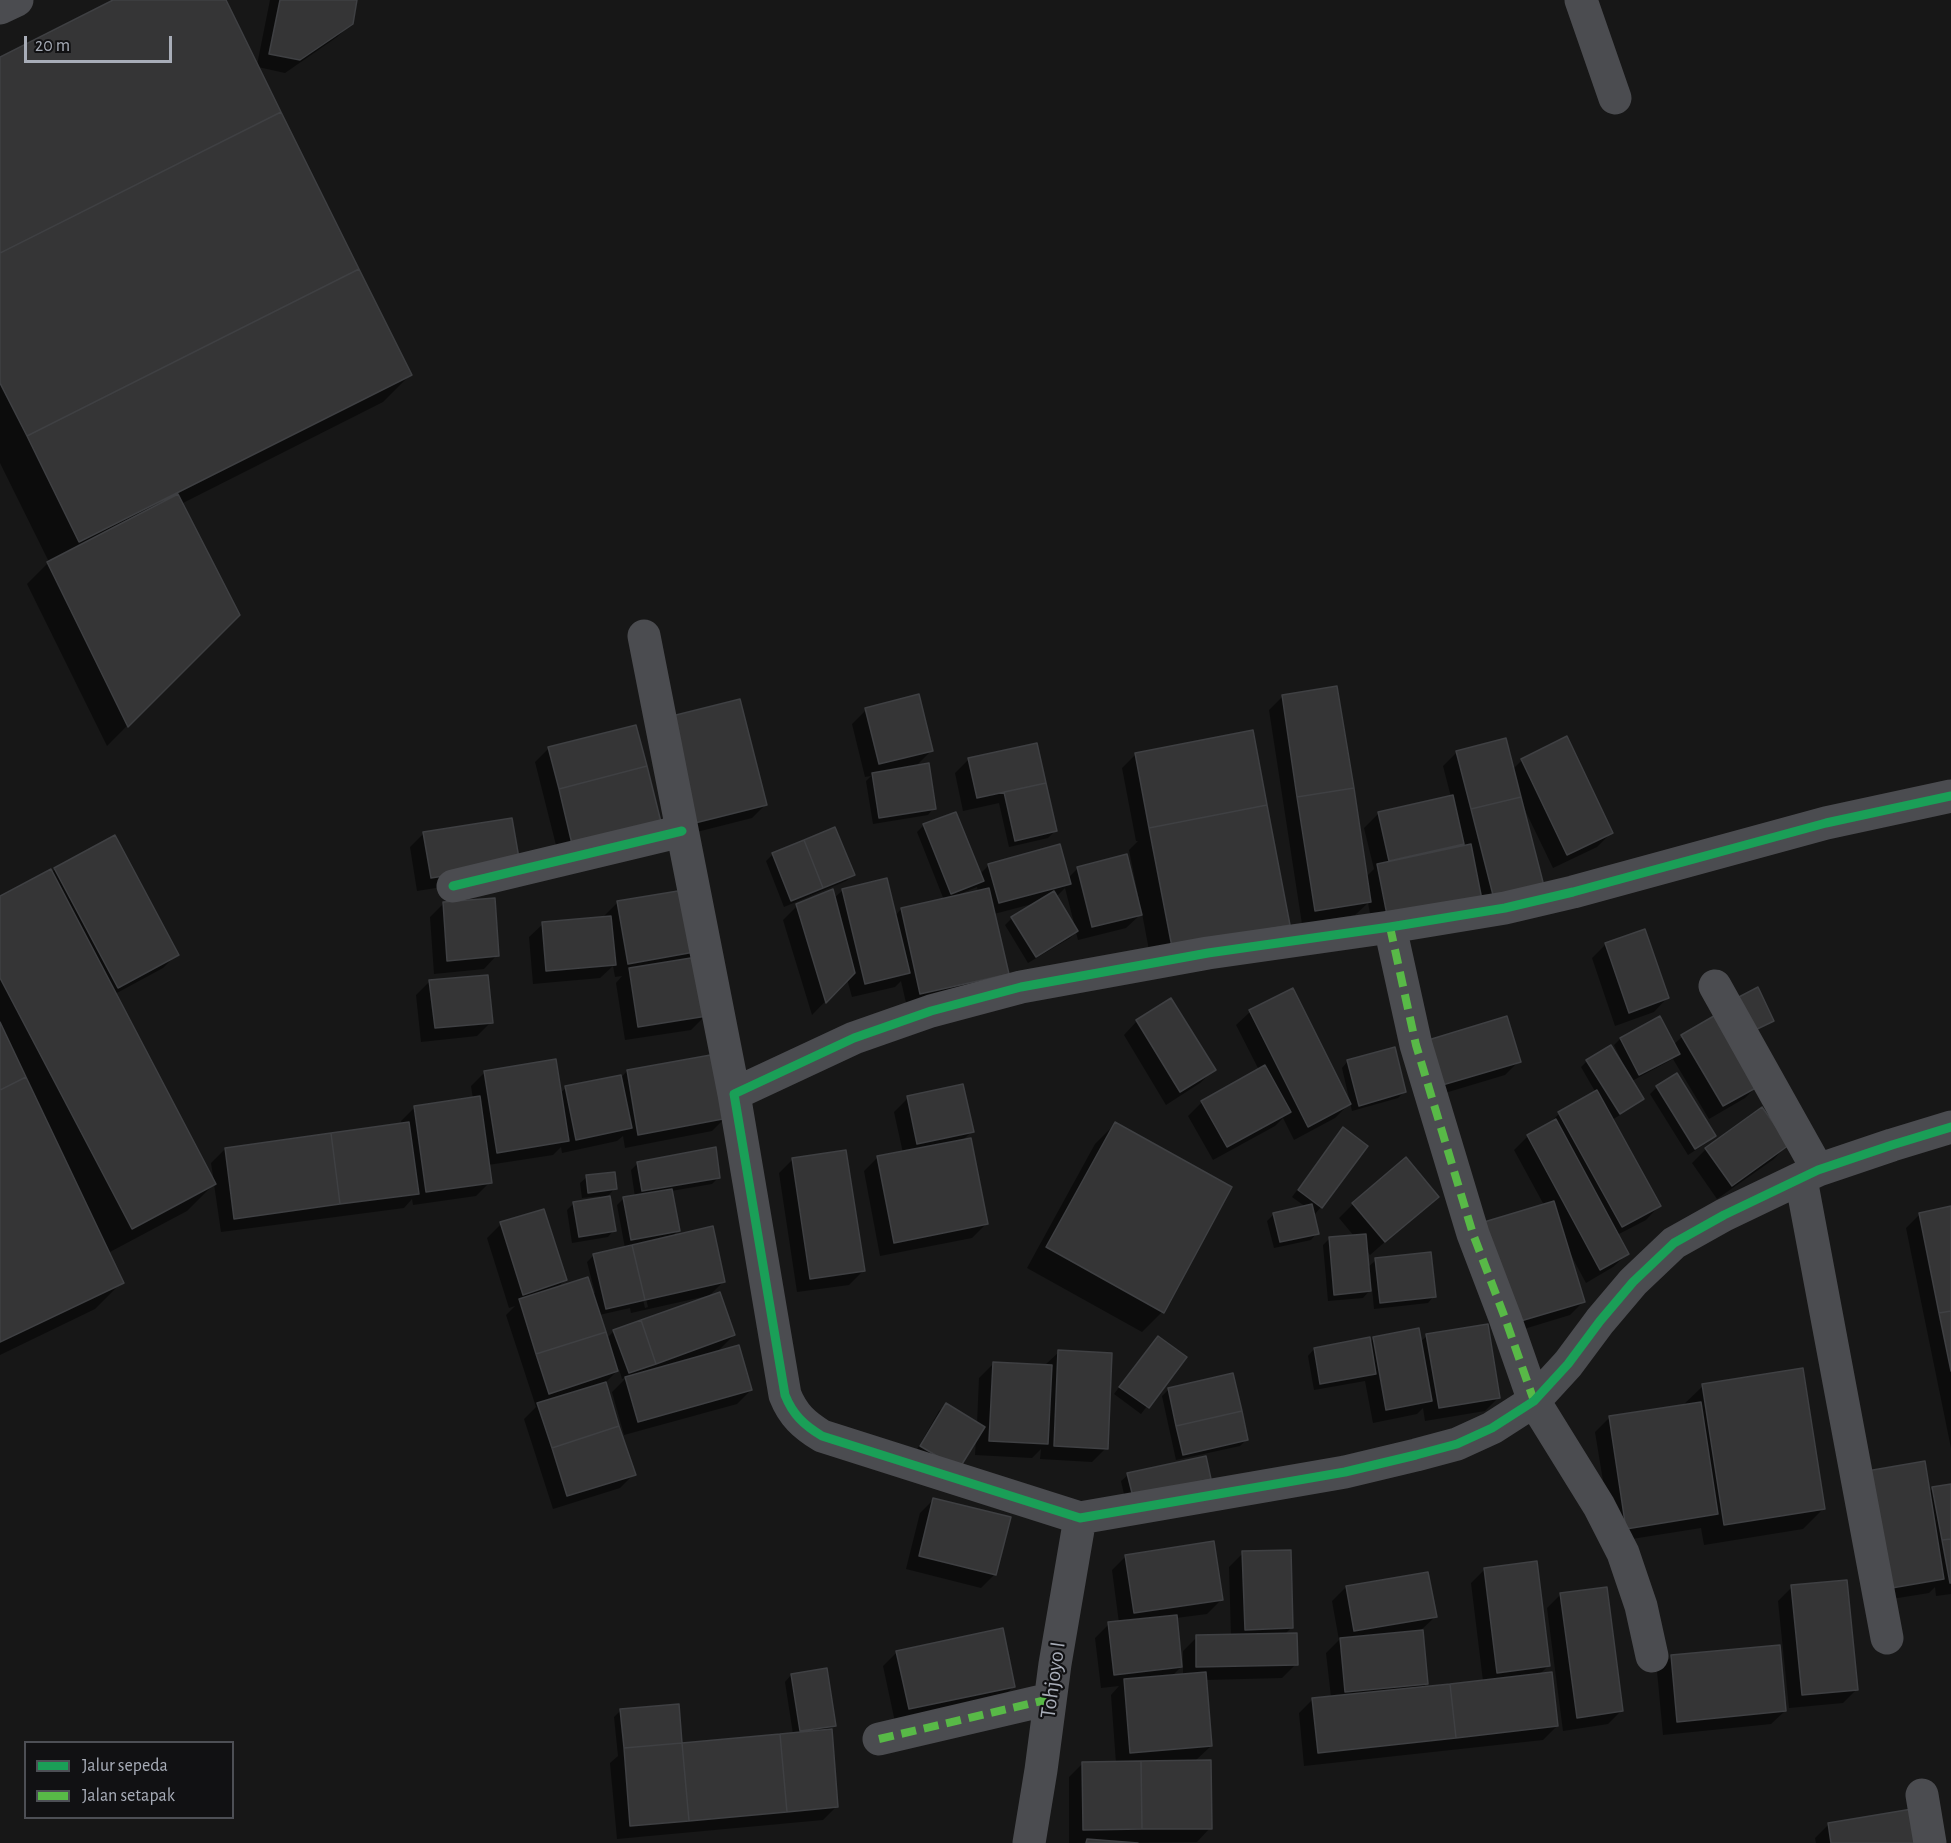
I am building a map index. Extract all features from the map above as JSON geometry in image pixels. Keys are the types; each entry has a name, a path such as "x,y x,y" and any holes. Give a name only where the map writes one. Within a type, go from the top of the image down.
{"street":[{"path":"0,8 17,0"},
{"path":"1581,0 1615,98"},
{"path":"644,636 734,1094 785,1395 794,1413 822,1436 1080,1518 1345,1472 1458,1444 1492,1428 1534,1401 1568,1364 1633,1282 1674,1243 1724,1215 1809,1174 1951,1127"},
{"path":"734,1094 854,1038 931,1011 1021,987 1209,952 1390,927 1505,908 1573,892 1826,823 1951,796"},
{"path":"453,886 682,831"},
{"path":"1390,927 1416,1045 1469,1223 1534,1401 1599,1506 1623,1552 1641,1606 1652,1656"},
{"path":"1715,986 1809,1174 1887,1638"},
{"name":"Tohjoyo I","path":"1029,1843 1080,1518"},
{"path":"879,1739 1050,1699"},
{"path":"1923,1796 1930,1843"}],"building":[{"path":"113,0 226,0 281,112 0,253 0,57"},
{"path":"280,0 357,0 353,24 300,60 269,54"},
{"path":"281,112 359,269 27,436 0,383 0,253"},
{"path":"359,269 412,375 79,542 27,436"},
{"path":"178,494 240,615 128,727 47,562"},
{"path":"1337,686 1354,788 1297,797 1282,695"},
{"path":"919,694 933,751 879,764 865,708"},
{"path":"740,699 767,805 691,824 664,718"},
{"path":"636,725 647,766 559,789 548,747"},
{"path":"1253,730 1267,805 1149,828 1135,753"},
{"path":"1567,736 1613,833 1567,855 1521,759"},
{"path":"1506,738 1521,797 1471,809 1456,751"},
{"path":"1037,743 1046,783 977,798 968,758"},
{"path":"929,763 936,809 879,818 872,773"},
{"path":"647,766 661,822 572,844 559,789"},
{"path":"1046,783 1057,831 1015,841 1004,792"},
{"path":"1354,788 1371,902 1315,911 1297,797"},
{"path":"1453,795 1464,844 1389,861 1378,812"},
{"path":"1521,797 1544,886 1494,899 1471,809"},
{"path":"1267,805 1290,925 1172,947 1149,828"},
{"path":"956,812 984,881 951,894 923,824"},
{"path":"512,818 520,864 431,878 423,832"},
{"path":"835,827 855,875 823,888 804,840"},
{"path":"115,835 179,955 118,988 54,868"},
{"path":"804,840 823,888 791,901 772,853"},
{"path":"1060,844 1071,884 999,903 988,864"},
{"path":"1471,844 1483,905 1389,925 1377,864"},
{"path":"1127,854 1142,915 1092,927 1077,867"},
{"path":"51,869 216,1184 132,1229 0,978 0,896"},
{"path":"887,878 910,973 865,984 842,889"},
{"path":"989,888 1009,974 920,994 901,908"},
{"path":"690,889 700,951 628,964 617,901"},
{"path":"833,889 855,973 826,1003 796,904"},
{"path":"1054,891 1078,931 1036,957 1011,917"},
{"path":"495,898 499,956 447,961 443,902"},
{"path":"611,916 616,965 546,971 542,922"},
{"path":"1645,929 1669,998 1629,1013 1605,943"},
{"path":"697,957 707,1016 638,1027 629,968"},
{"path":"488,975 493,1023 435,1028 429,980"},
{"path":"1758,987 1774,1021 1753,1031 1737,998"},
{"path":"1293,988 1351,1104 1308,1127 1249,1010"},
{"path":"1171,998 1216,1070 1180,1092 1136,1020"},
{"path":"1719,1013 1761,1085 1723,1106 1681,1035"},
{"path":"1507,1016 1521,1062 1439,1086 1425,1041"},
{"path":"1660,1016 1680,1054 1639,1075 1620,1038"},
{"path":"0,1022 26,1077 0,1090"},
{"path":"1611,1045 1644,1099 1620,1114 1586,1060"},
{"path":"1395,1047 1406,1092 1359,1106 1347,1060"},
{"path":"716,1054 728,1118 638,1135 627,1070"},
{"path":"556,1059 569,1141 497,1153 484,1071"},
{"path":"1265,1065 1291,1112 1227,1147 1201,1101"},
{"path":"1677,1073 1716,1136 1695,1149 1656,1086"},
{"path":"621,1075 632,1128 576,1140 565,1086"},
{"path":"26,1077 124,1283 0,1342 0,1090"},
{"path":"963,1084 974,1132 917,1144 907,1096"},
{"path":"1597,1090 1661,1206 1622,1227 1558,1112"},
{"path":"480,1096 492,1183 426,1192 414,1106"},
{"path":"1762,1107 1789,1145 1732,1186 1705,1148"},
{"path":"1556,1119 1629,1254 1600,1270 1527,1135"},
{"path":"409,1122 419,1194 340,1204 331,1133"},
{"path":"1115,1122 1232,1187 1164,1313 1046,1247"},
{"path":"1343,1127 1368,1146 1322,1208 1298,1190"},
{"path":"331,1133 340,1204 234,1219 225,1148"},
{"path":"971,1138 988,1224 894,1243 877,1156"},
{"path":"716,1147 720,1178 642,1191 637,1162"},
{"path":"846,1150 865,1271 810,1279 792,1158"},
{"path":"1406,1157 1439,1197 1385,1242 1352,1203"},
{"path":"615,1172 617,1189 588,1193 586,1175"},
{"path":"672,1189 680,1231 631,1240 623,1197"},
{"path":"610,1196 616,1231 579,1237 573,1202"},
{"path":"1554,1201 1585,1302 1514,1323 1484,1222"},
{"path":"1312,1204 1319,1234 1280,1242 1273,1213"},
{"path":"1951,1206 1951,1311 1939,1313 1919,1213"},
{"path":"544,1209 567,1280 523,1295 500,1222"},
{"path":"713,1226 725,1282 645,1300 632,1245"},
{"path":"1366,1234 1371,1291 1334,1295 1329,1237"},
{"path":"632,1245 645,1300 606,1309 593,1254"},
{"path":"1431,1252 1436,1297 1380,1303 1375,1258"},
{"path":"588,1277 606,1332 536,1354 519,1299"},
{"path":"720,1292 735,1335 656,1364 641,1320"},
{"path":"1951,1311 1951,1371 1939,1313"},
{"path":"641,1320 656,1364 629,1373 613,1330"},
{"path":"1488,1324 1500,1398 1439,1408 1426,1334"},
{"path":"1419,1328 1432,1401 1386,1410 1373,1337"},
{"path":"606,1332 618,1371 549,1394 536,1354"},
{"path":"1158,1336 1187,1357 1149,1408 1119,1387"},
{"path":"1370,1337 1376,1374 1320,1384 1314,1348"},
{"path":"739,1345 752,1390 638,1422 625,1377"},
{"path":"1058,1350 1112,1353 1108,1449 1054,1446"},
{"path":"993,1362 1052,1365 1048,1444 989,1441"},
{"path":"1803,1368 1825,1509 1724,1525 1702,1384"},
{"path":"1233,1373 1242,1411 1176,1426 1168,1388"},
{"path":"606,1382 619,1426 552,1448 537,1403"},
{"path":"1701,1402 1718,1514 1626,1529 1609,1416"},
{"path":"946,1403 985,1427 959,1469 920,1446"},
{"path":"1242,1411 1248,1440 1183,1455 1176,1426"},
{"path":"619,1426 636,1475 567,1496 552,1448"},
{"path":"1206,1456 1211,1479 1133,1497 1127,1473"},
{"path":"1925,1461 1944,1579 1886,1589 1867,1471"},
{"path":"1951,1484 1951,1539 1942,1540 1932,1487"},
{"path":"933,1498 1011,1517 996,1575 919,1556"},
{"path":"1951,1539 1951,1583 1950,1583 1942,1540"},
{"path":"1214,1541 1223,1600 1134,1613 1125,1555"},
{"path":"1291,1550 1293,1628 1245,1630 1242,1551"},
{"path":"1537,1561 1550,1666 1497,1673 1484,1568"},
{"path":"1428,1572 1437,1617 1354,1631 1346,1586"},
{"path":"1847,1580 1858,1690 1802,1695 1791,1585"},
{"path":"1607,1587 1623,1711 1577,1718 1560,1593"},
{"path":"1177,1615 1182,1667 1114,1675 1108,1622"},
{"path":"1003,1628 1015,1687 909,1709 896,1651"},
{"path":"1423,1630 1428,1684 1345,1692 1340,1638"},
{"path":"1297,1633 1298,1665 1196,1667 1196,1635"},
{"path":"1780,1645 1786,1711 1677,1722 1671,1655"},
{"path":"827,1668 836,1726 800,1731 791,1674"},
{"path":"1206,1672 1212,1746 1130,1753 1124,1679"},
{"path":"1552,1672 1558,1726 1456,1738 1450,1684"},
{"path":"1450,1684 1456,1738 1318,1753 1312,1698"},
{"path":"679,1704 682,1743 624,1748 620,1709"},
{"path":"832,1729 838,1807 787,1812 780,1734"},
{"path":"780,1734 787,1812 689,1821 682,1743"},
{"path":"682,1743 689,1821 630,1826 624,1748"},
{"path":"1211,1760 1212,1829 1142,1829 1141,1761"},
{"path":"1141,1761 1142,1829 1083,1830 1082,1762"},
{"path":"1918,1808 1923,1843 1831,1843 1828,1823"},
{"path":"1087,1839 1138,1843 1086,1843"}],"marked path":[{"path":"1390,927 1416,1045 1473,1234 1534,1401"},
{"path":"879,1739 1050,1699"}],"cycle path":[{"path":"1951,796 1826,823 1573,892 1505,908 1208,953 1021,987 931,1011 854,1038 734,1094 785,1395 795,1414 822,1436 1080,1518 1345,1472 1457,1444 1492,1428 1534,1401 1568,1364 1633,1282 1674,1243 1724,1215 1818,1170 1951,1127"},
{"path":"453,886 682,831"}]}
